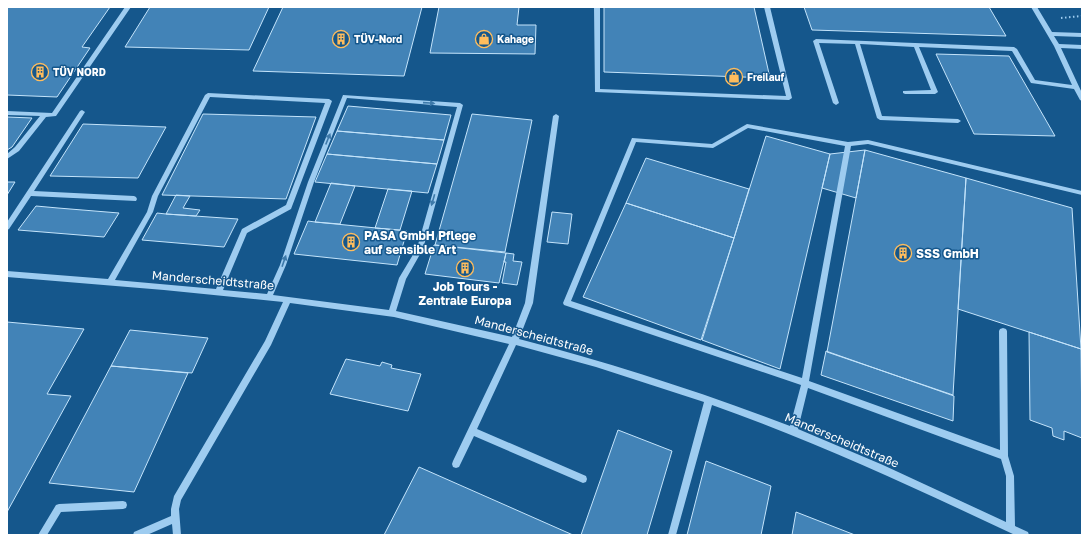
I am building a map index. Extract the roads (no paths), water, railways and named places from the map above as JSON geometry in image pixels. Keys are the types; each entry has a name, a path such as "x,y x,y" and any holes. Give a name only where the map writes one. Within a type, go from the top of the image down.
{"street":[{"path":"7,113 54,115 128,7"},
{"path":"597,7 597,91 789,98 767,7"},
{"path":"1034,7 1057,46 1082,99"},
{"path":"1050,34 1082,35"},
{"path":"836,103 816,40 1014,49 1033,82 1076,86"},
{"path":"857,42 880,118 958,121"},
{"path":"905,92 935,92 916,45"},
{"path":"1057,46 1082,47"},
{"path":"110,283 150,212 155,196 208,95 329,101 288,207 244,231 218,292"},
{"path":"269,297 283,265 311,182 345,96 460,105 420,249 403,278 391,314"},
{"path":"7,227 82,112"},
{"path":"7,157 17,149 45,114"},
{"path":"456,464 514,342 529,303 556,116"},
{"path":"1004,456 804,383 566,303 634,140 713,146 747,126 848,144 868,142 1082,193"},
{"path":"793,431 804,383 848,144"},
{"path":"29,193 134,199"},
{"name":"Manderscheidtstraße","path":"7,274 269,297 391,314 514,342 597,364 709,400 793,431 1026,535"},
{"path":"177,535 176,499 268,343 288,300"},
{"path":"1003,331 1004,456 1010,476 1011,528"},
{"path":"672,535 709,400"},
{"path":"472,431 583,479"},
{"path":"42,535 59,508 123,505"},
{"path":"137,535 176,518"}],"place":[{"name":"TÜV-Nord","path":"341,39"},
{"name":"Kahage","path":"484,39"},
{"name":"TÜV NORD","path":"40,72"},
{"name":"Freilauf","path":"734,77"},
{"name":"PASA GmbH Pflege auf sensible Art","path":"351,242"},
{"name":"SSS GmbH","path":"903,253"},
{"name":"Job Tours - Zentrale Europa","path":"465,268"}]}
